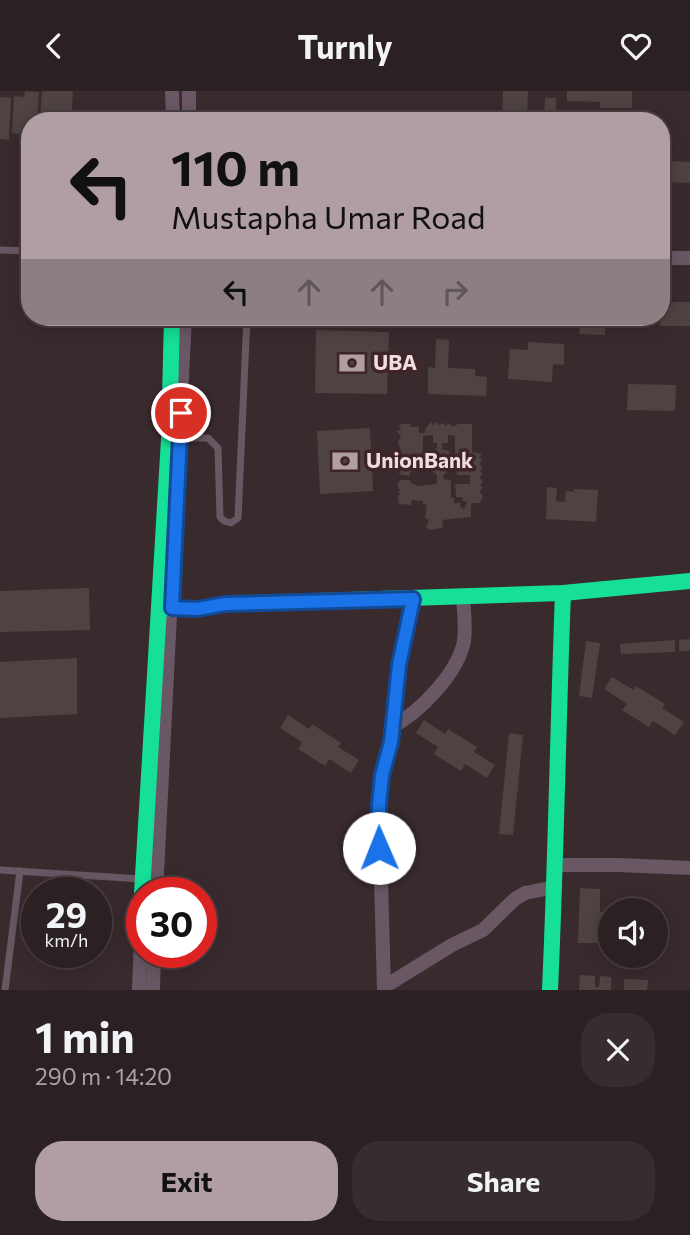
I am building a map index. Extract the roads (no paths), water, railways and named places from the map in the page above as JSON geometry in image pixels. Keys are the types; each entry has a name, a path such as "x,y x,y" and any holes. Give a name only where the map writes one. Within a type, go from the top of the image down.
{"street":[{"path":"172,91 173,112"},
{"path":"189,91 189,112"},
{"path":"670,258 690,258"},
{"path":"157,877 172,326"},
{"path":"144,877 180,437 185,326"},
{"path":"166,608 197,609 225,604 562,593 690,581"},
{"path":"550,990 556,865 555,801 562,593"},
{"path":"392,727 419,708 460,656 464,640 463,598"},
{"path":"384,989 379,805 399,665 413,599"},
{"path":"556,865 690,868"},
{"path":"384,989 431,957 483,930 515,899 525,893 555,887"},
{"path":"139,990 140,968"},
{"path":"153,990 154,968"}],"lane":[{"path":"0,250 21,251"},
{"path":"180,437 208,438 218,448 220,517 231,523 238,518 247,326"},
{"path":"0,870 126,884"},
{"path":"5,990 20,871"}],"place":[{"name":"UBA","path":"352,363"},
{"name":"UnionBank","path":"345,461"}]}
